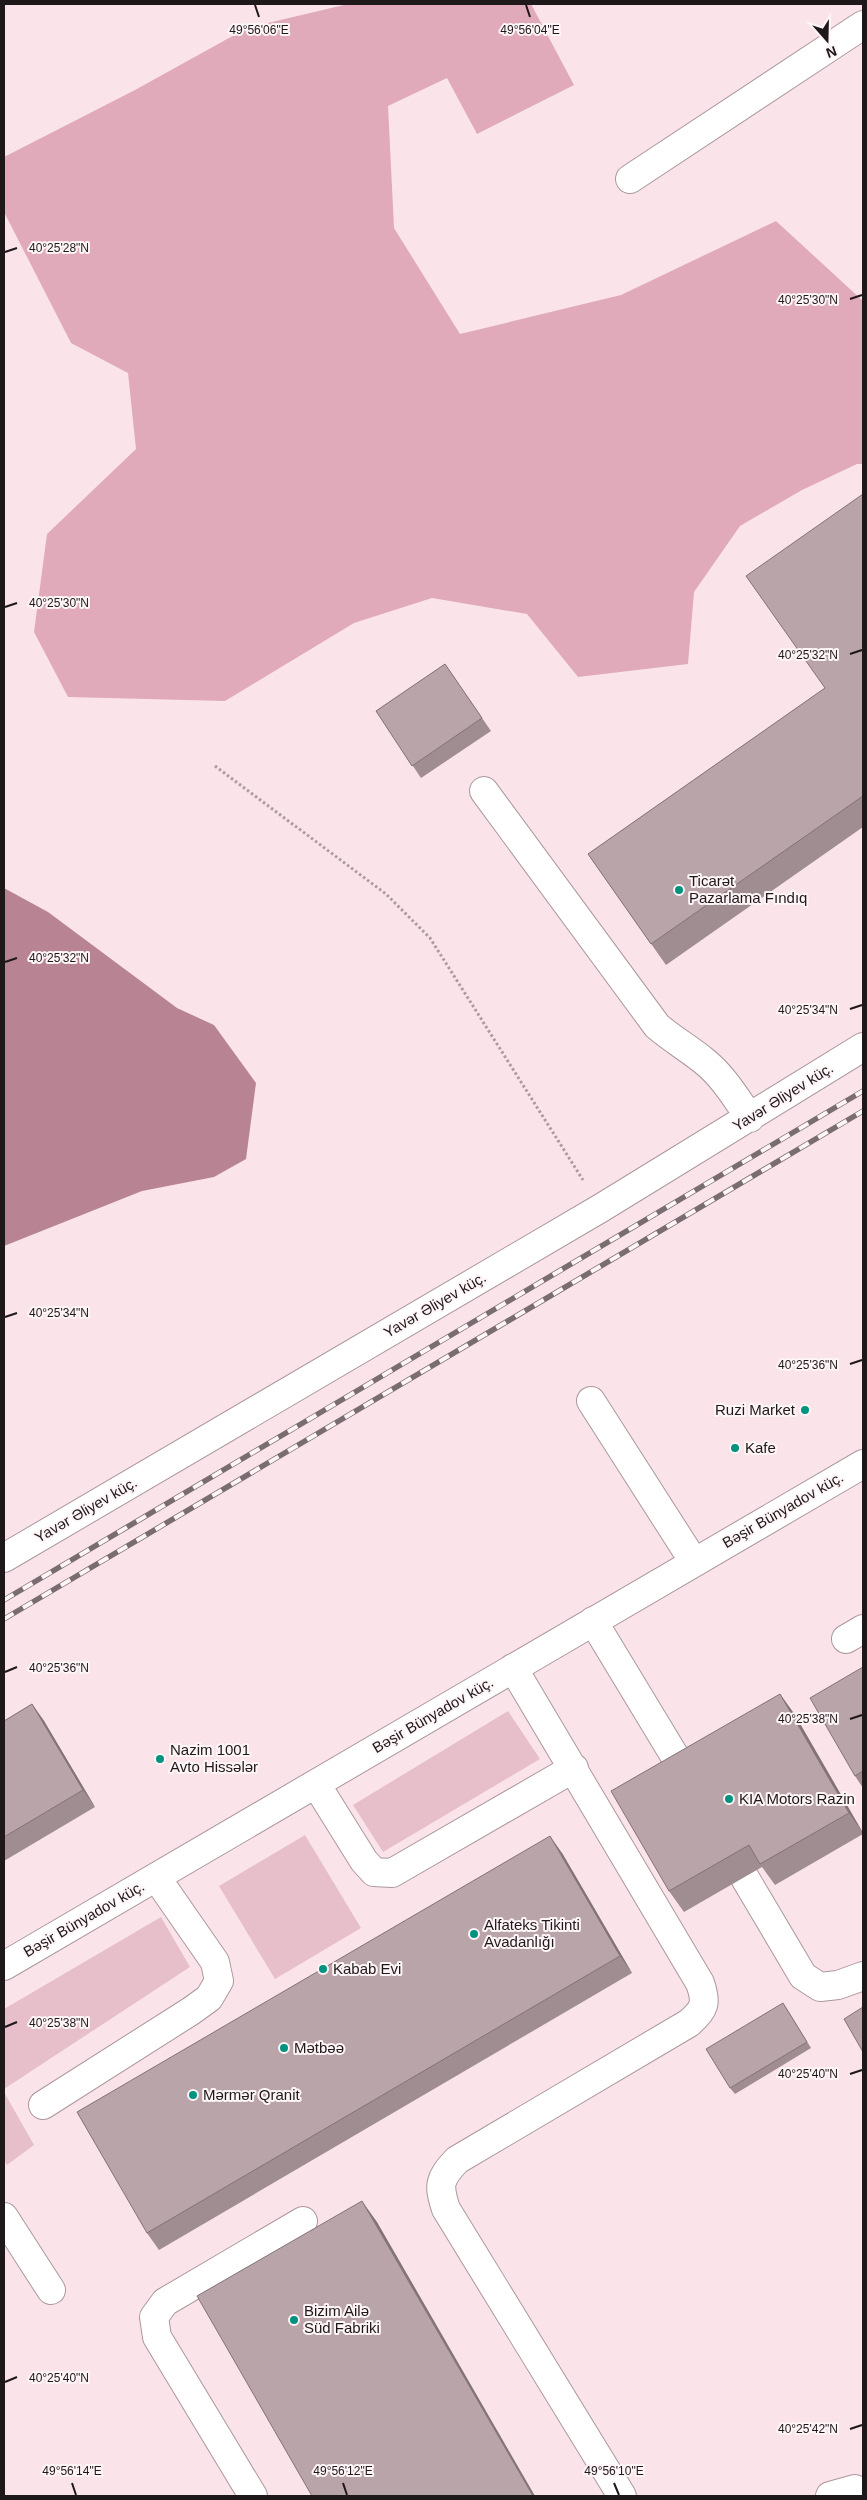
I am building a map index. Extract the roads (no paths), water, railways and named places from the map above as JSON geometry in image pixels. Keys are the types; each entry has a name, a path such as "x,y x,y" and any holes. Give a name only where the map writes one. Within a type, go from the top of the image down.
{"street":[{"path":"630,180 863,25"},
{"path":"484,790 657,1026 704,1061 722,1078 750,1118"},
{"name":"Yavər Əliyev küç.","path":"4,1558 601,1208 863,1047"},
{"path":"591,1401 694,1562"},
{"name":"Bəşir Bünyadov küç.","path":"4,1966 863,1464"},
{"path":"593,1621 688,1778"},
{"path":"513,1668 700,1983 705,1997 701,2012 689,2023 457,2160 443,2174 440,2191 446,2209 622,2496"},
{"path":"316,1784 364,1861 374,1872 392,1873 574,1768"},
{"path":"43,2105 197,2007 209,1998 219,1981 215,1962 156,1877"},
{"path":"744,1878 803,1976 820,1987 838,1986 863,1976"},
{"path":"4,2217 51,2290"},
{"path":"254,2496 157,2337 154,2317 165,2302 303,2221"},
{"path":"830,2496 855,2489 863,2495"}],"railway":[{"path":"4,1600 863,1091"},
{"path":"4,1619 863,1111"}],"place":[{"name":"Ticarət Pazarlama Fındıq","path":"679,890"},
{"name":"Ruzi Market","path":"805,1410"},
{"name":"Kafe","path":"735,1448"},
{"name":"Nazim 1001 Avto Hissələr","path":"160,1759"},
{"name":"KIA Motors Razin","path":"729,1799"},
{"name":"Alfateks Tikinti Avadanlığı","path":"474,1934"},
{"name":"Kabab Evi","path":"323,1969"},
{"name":"Mətbəə","path":"284,2048"},
{"name":"Mərmər Qranit","path":"193,2095"},
{"name":"Bizim Ailə Süd Fabriki","path":"294,2320"}]}
